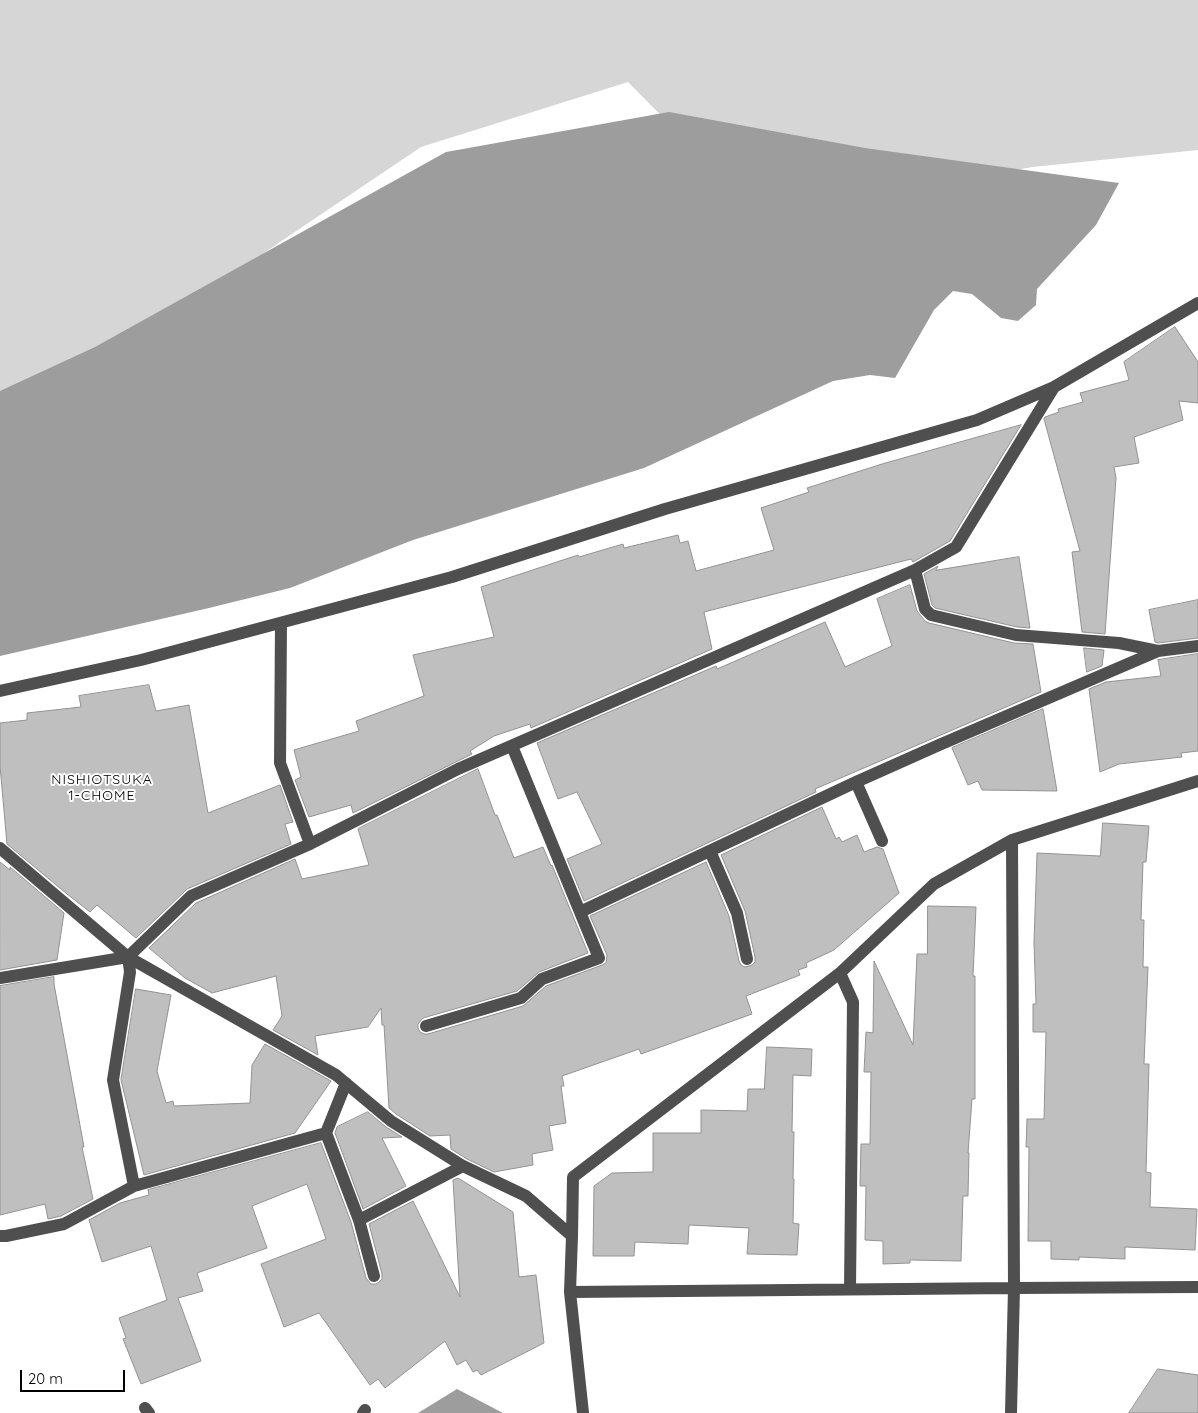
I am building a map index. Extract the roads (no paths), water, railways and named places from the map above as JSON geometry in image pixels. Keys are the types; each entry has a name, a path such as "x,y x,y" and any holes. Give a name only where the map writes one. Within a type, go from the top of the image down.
{"street":[{"path":"0,691 141,660 452,578 665,509 977,420 1054,386 1198,303"},
{"path":"0,978 128,957 191,896 310,844 458,769 915,570 956,547 1054,386"},
{"path":"915,570 925,609 931,615 1016,635 1119,643 1158,651"},
{"path":"281,623 280,763 310,844"},
{"path":"580,912 939,745 1158,651 1198,646"},
{"path":"426,1026 521,998 542,978 599,958 512,746"},
{"path":"583,1413 570,1292 573,1177 840,973 934,884 1012,840 1198,781"},
{"path":"856,782 882,842"},
{"path":"1011,1413 1014,1288 1012,840"},
{"path":"0,848 128,957 328,1070 346,1082 391,1121 463,1166 526,1196 572,1236"},
{"path":"710,851 737,912 747,959"},
{"path":"128,957 130,972 113,1080 134,1186"},
{"path":"840,973 853,1002 850,1289"},
{"path":"346,1082 326,1133 359,1220 374,1276"},
{"path":"0,1236 64,1224 134,1186 326,1133"},
{"path":"359,1220 463,1166"},
{"path":"570,1292 1198,1287"}],"district":[{"name":"NISHIOTSUKA 1-CHOME","path":"102,788"}]}
